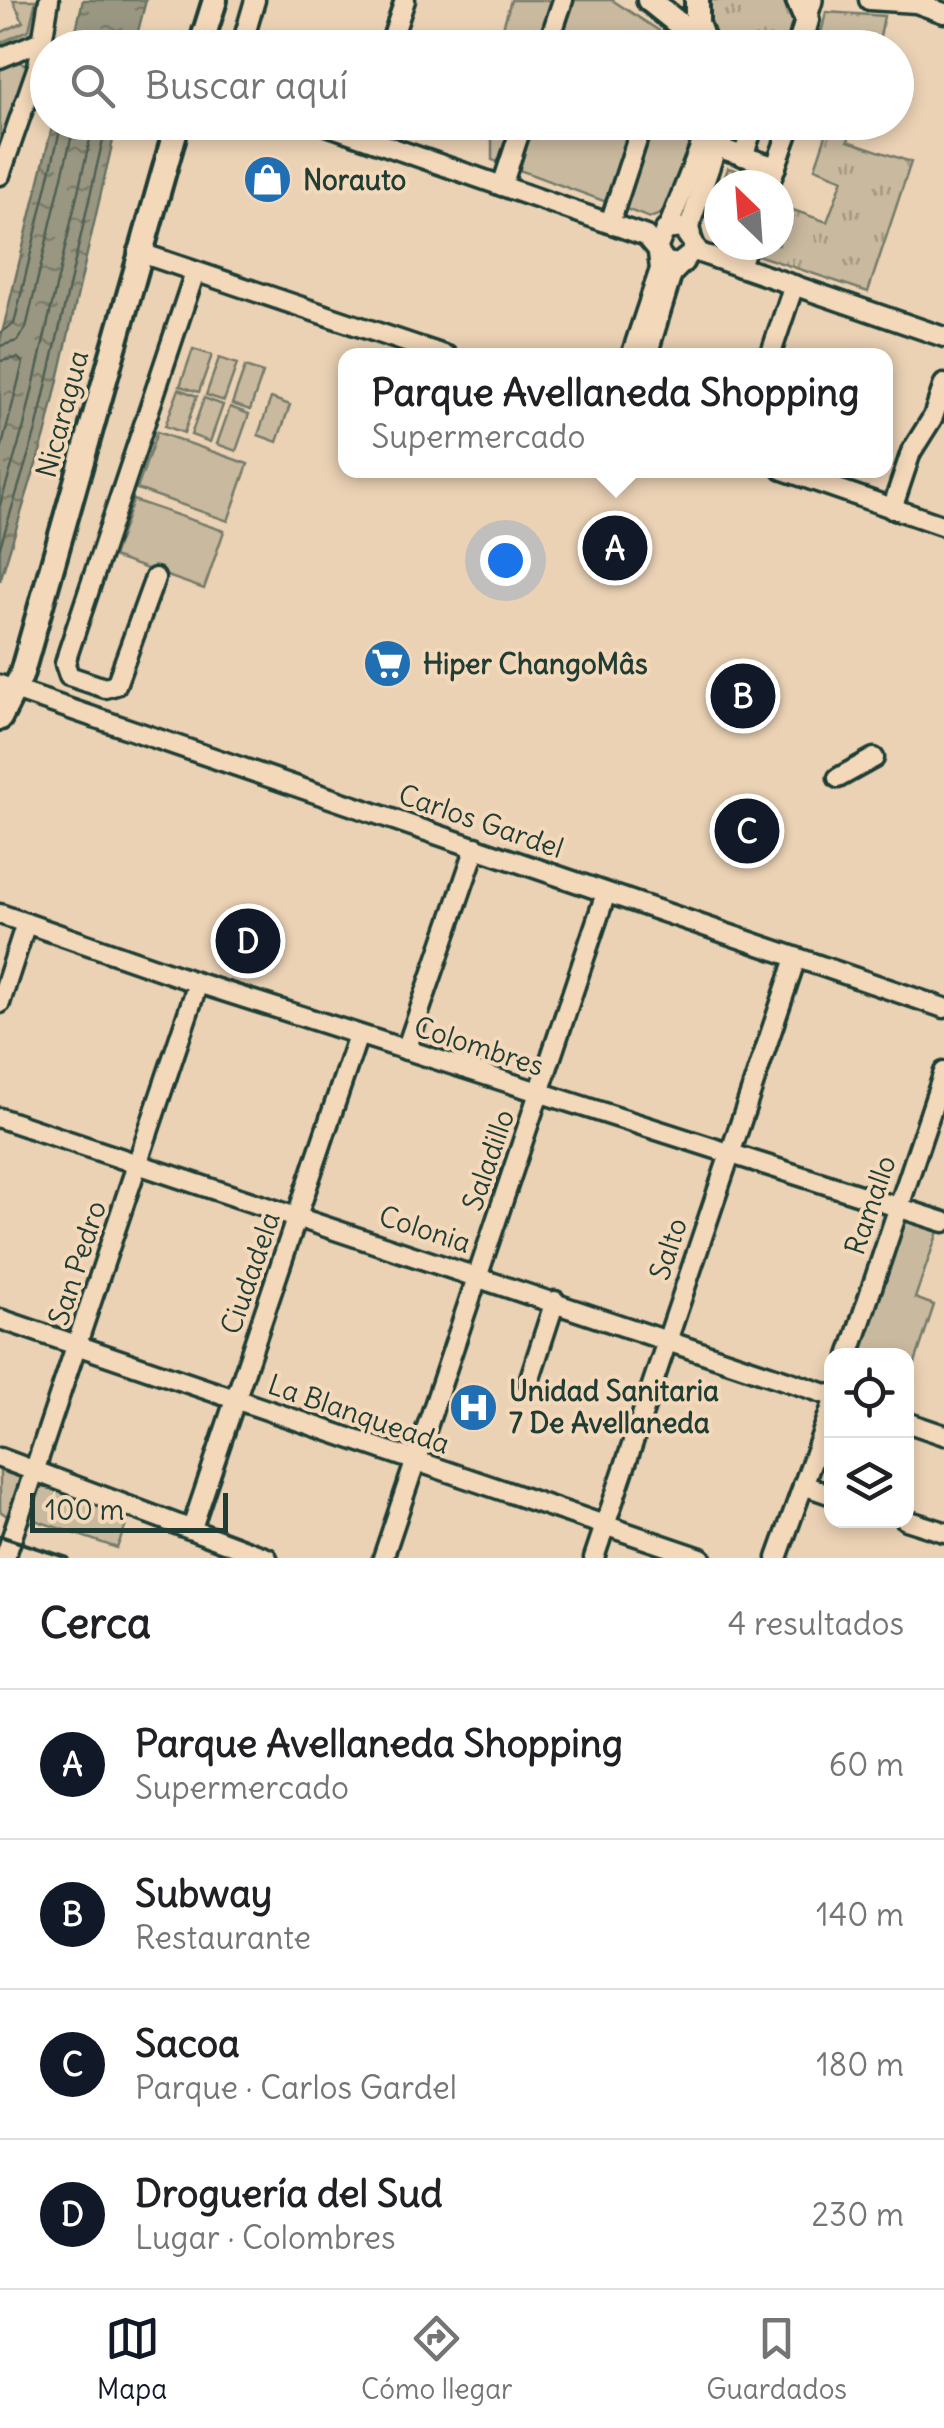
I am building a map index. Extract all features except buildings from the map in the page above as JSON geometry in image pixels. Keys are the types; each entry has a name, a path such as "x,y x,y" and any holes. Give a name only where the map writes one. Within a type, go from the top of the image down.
{"main road":[{"path":"206,30 215,0"},
{"path":"649,0 687,30"},
{"path":"697,0 699,30"},
{"name":"Nicaragua","path":"0,718 172,140"}],"street":[{"path":"43,30 49,0"},
{"path":"246,30 255,0"},
{"path":"395,30 405,0"},
{"path":"554,30 563,0"},
{"path":"870,0 916,3 944,12"},
{"path":"0,58 30,46"},
{"path":"0,175 30,91"},
{"path":"387,140 502,186 659,239 682,228 691,250 944,337"},
{"path":"502,186 516,140"},
{"path":"610,223 637,140"},
{"path":"649,348 672,274 691,250 710,140"},
{"path":"634,348 660,268 659,239 713,140"},
{"path":"743,156 749,140"},
{"path":"774,170 785,140"},
{"path":"710,144 743,156 763,170"},
{"path":"659,239 672,264 691,250"},
{"path":"138,252 423,348"},
{"path":"740,267 742,260"},
{"path":"155,578 116,684 105,688 69,676 65,664 74,634 195,272"},
{"path":"773,348 794,285"},
{"path":"892,510 911,452 933,417 944,384"},
{"path":"806,478 944,526"},
{"name":"Carlos Gardel","path":"8,688 944,1008"},
{"path":"838,778 874,758"},
{"path":"406,1050 476,847"},
{"name":"Saladillo","path":"383,1558 418,1464 606,893"},
{"name":"Colombres","path":"0,914 198,983 944,1222"},
{"path":"0,1003 26,923"},
{"name":"Salto","path":"594,1558 796,958"},
{"name":"San Pedro","path":"5,1558 38,1470 198,983"},
{"name":"Ciudadela","path":"192,1528 358,1035"},
{"name":"Ramallo","path":"851,1348 944,1072"},
{"name":"Colonia","path":"0,1118 824,1393"},
{"path":"529,1380 555,1302"},
{"name":"La Blanqueada","path":"0,1320 701,1558"},
{"path":"914,1425 944,1435"},
{"path":"777,1558 824,1428"},
{"path":"0,1458 267,1558"},
{"path":"803,1486 824,1493"},
{"path":"914,1523 944,1532"}],"green space":[{"path":"13,0 36,0 29,30 0,43 0,33 23,22"},
{"path":"511,0 612,0 658,30 502,30"},
{"path":"708,0 785,0 798,20 794,30 710,30"},
{"path":"826,12 884,16 881,30 822,30"},
{"path":"16,59 28,67 0,145 0,67"},
{"path":"492,140 695,140 663,213 650,218 492,160"},
{"path":"824,140 848,140 911,162 868,292 772,260 794,260 794,210 827,222 843,179 815,168"},
{"path":"193,349 212,355 199,392 180,386"},
{"path":"219,358 237,364 224,401 206,395"},
{"path":"245,367 263,373 250,410 232,404"},
{"path":"179,389 197,396 184,433 165,426"},
{"path":"204,398 223,405 210,442 191,435"},
{"path":"271,398 290,405 277,442 258,435"},
{"path":"230,407 249,414 236,451 217,444"},
{"path":"157,432 248,464 228,521 137,489"},
{"path":"133,500 224,531 204,589 113,557"},
{"path":"911,1219 939,1229 915,1298 934,1305 914,1366 914,1348 859,1348 902,1222"},
{"path":"0,1471 25,1479 10,1518 0,1511"},
{"path":"41,1484 130,1515 117,1548 35,1520 26,1525"}],"water":[{"path":"83,0 146,0 138,30 76,30"},
{"path":"49,140 113,140 46,432 0,581 0,342"}],"railway":[{"path":"0,1536 68,1558"}],"place":[{"name":"Norauto","path":"268,180"},
{"name":"Parque Avellaneda Shopping","path":"615,548"},
{"name":"Hiper ChangoMâs","path":"388,664"},
{"name":"Subway","path":"743,696"},
{"name":"Sacoa","path":"747,831"},
{"name":"Droguería del Sud","path":"248,941"},
{"name":"Unidad Sanitaria 7 De Avellaneda","path":"474,1407"}]}
